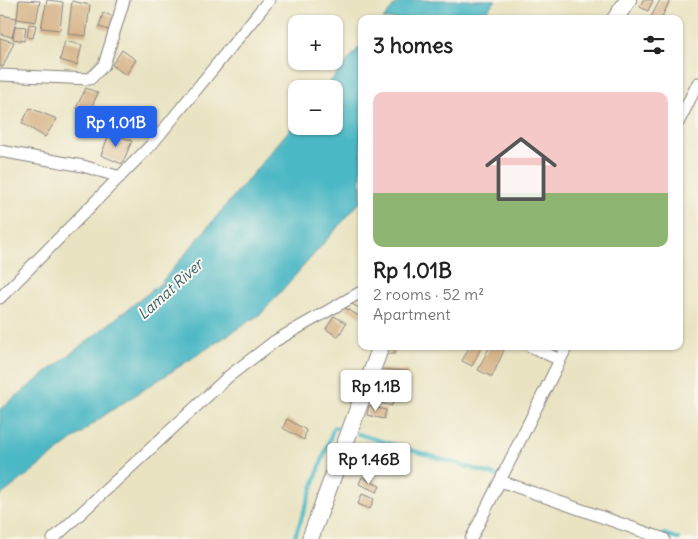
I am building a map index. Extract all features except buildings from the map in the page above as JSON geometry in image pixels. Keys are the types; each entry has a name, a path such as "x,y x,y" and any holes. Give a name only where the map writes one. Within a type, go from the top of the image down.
{"street":[{"path":"0,75 90,79 104,65 124,0"},
{"path":"0,298 152,144 269,0"},
{"path":"618,15 628,0"},
{"path":"683,113 698,82"},
{"path":"0,151 83,166 120,176"},
{"path":"53,539 229,376 275,341 358,294"},
{"path":"310,539 380,350"},
{"path":"539,350 560,360"},
{"path":"471,539 565,350"},
{"path":"500,481 664,539"}],"water":[{"path":"399,0 496,0 483,15 386,15"},
{"name":"Lamat River","path":"358,49 358,204 262,313 106,414 0,496 0,409 160,284 288,132 288,135 343,135 343,80 332,80 340,70 343,70 343,66"}],"waterway":[{"path":"294,539 334,427 337,428"},
{"path":"358,434 498,476"},
{"path":"664,534 678,539"}]}
